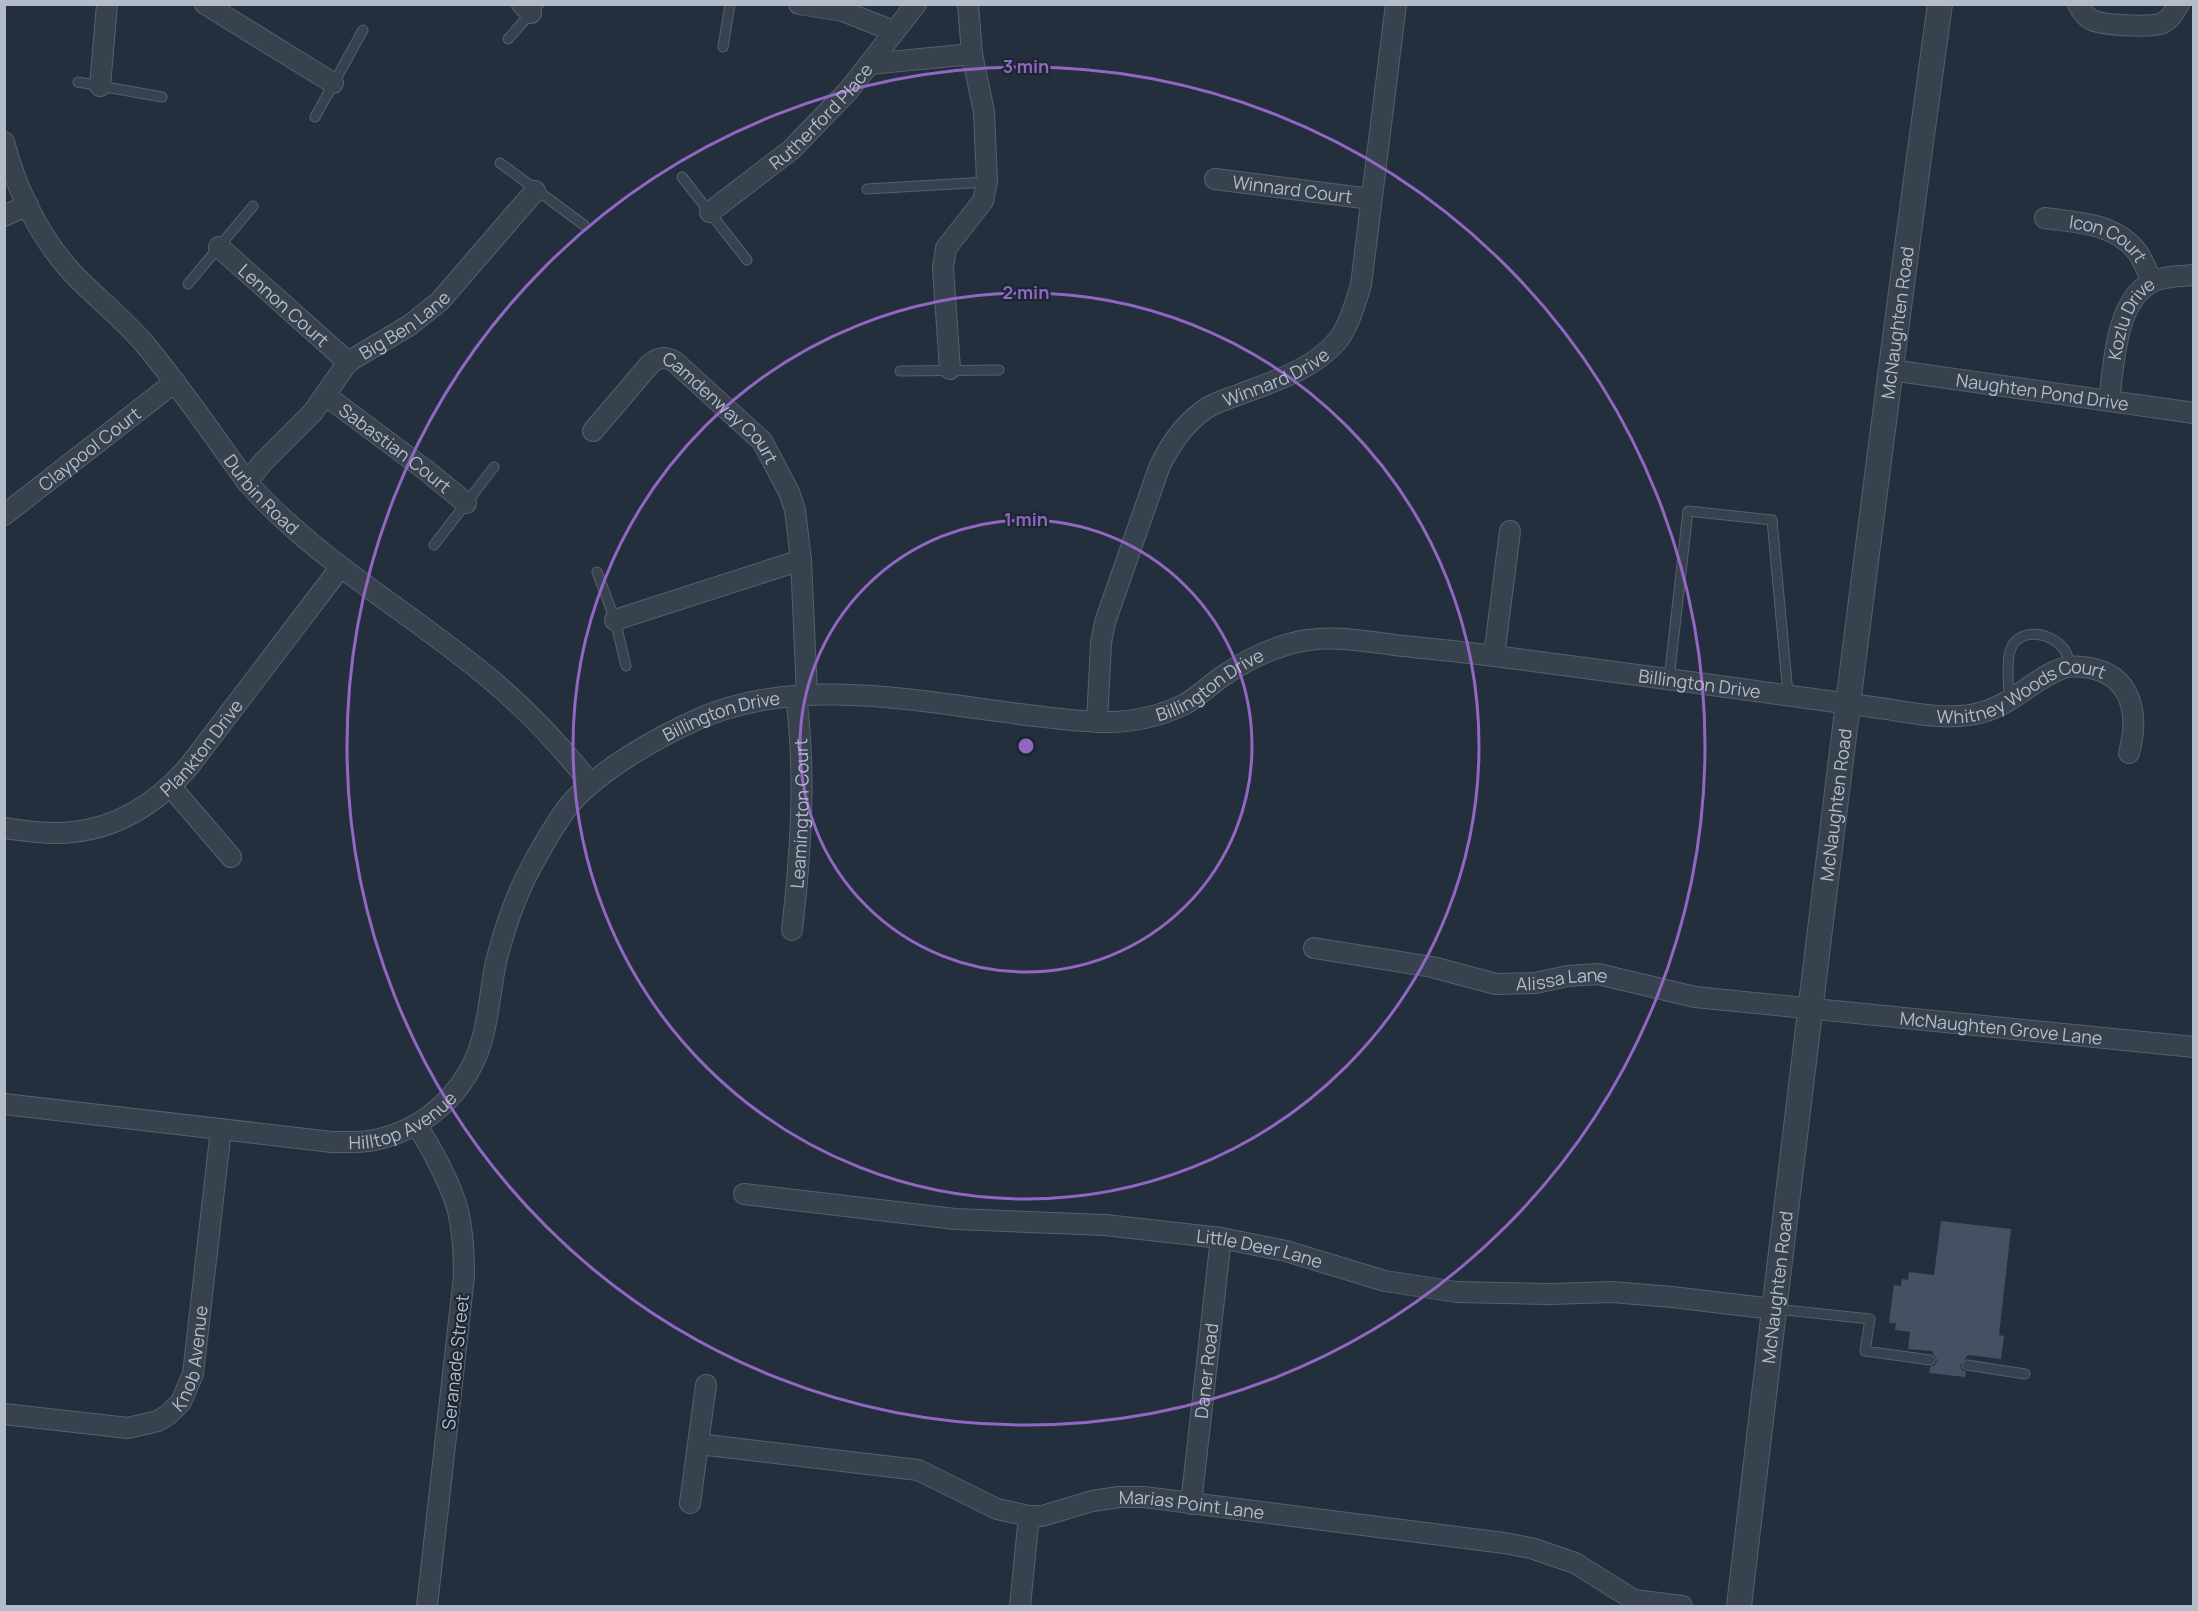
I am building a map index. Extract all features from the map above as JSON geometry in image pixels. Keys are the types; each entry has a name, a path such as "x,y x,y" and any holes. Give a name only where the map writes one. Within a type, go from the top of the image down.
{"street":[{"path":"100,86 107,4"},
{"path":"205,4 333,83"},
{"path":"799,4 843,11 893,31"},
{"name":"Rutherford Place","path":"710,212 790,150 849,90 916,4"},
{"path":"950,369 943,268 946,248 983,201 987,182 984,112 972,54 968,4"},
{"name":"Winnard Drive","path":"1097,722 1101,643 1106,622 1168,447 1202,411 1290,375 1317,359 1338,339 1352,314 1361,285 1396,4"},
{"name":"McNaughten Road","path":"1739,1606 1809,1008 1940,4"},
{"path":"2078,4 2081,11 2091,20 2103,23 2147,25 2161,24 2172,16 2179,4"},
{"path":"869,64 972,54"},
{"name":"Durbin Road","path":"4,141 28,205 42,232 68,268 132,330 175,382 247,482 289,525 340,568 489,678 529,715 591,784"},
{"name":"Winnard Court","path":"1215,179 1371,199"},
{"name":"Big Ben Lane","path":"247,482 263,462 313,412 348,362 410,326 440,301 535,191"},
{"path":"4,216 28,205"},
{"name":"Icon Court","path":"2045,218 2098,225 2116,233 2130,243 2139,255 2152,282"},
{"name":"Lennon Court","path":"219,248 348,362"},
{"name":"Kozlu Drive","path":"2109,401 2117,340 2135,296 2152,282 2193,275"},
{"name":"Camdenway Court","path":"593,431 650,364 657,358 667,357 762,441 789,492 795,510 801,560 801,695"},
{"name":"Naughten Pond Drive","path":"1891,370 2193,413"},
{"name":"Claypool Court","path":"4,515 175,382"},
{"name":"Sabastian Court","path":"325,395 466,503"},
{"path":"1494,656 1510,531"},
{"path":"615,620 801,560"},
{"name":"Plankton Drive","path":"4,828 73,832 97,827 121,819 144,807 171,787 340,568"},
{"name":"Billington Drive","path":"591,784 661,737 702,717 734,707 801,695 893,698 1097,722 1138,720 1159,715 1188,702 1258,654 1285,644 1332,638 1494,656 1788,694 1848,704"},
{"name":"Whitney Woods Court","path":"1848,704 1958,716 1980,713 2009,701 2058,670 2071,666 2105,671 2117,679 2128,694 2133,725 2133,739 2129,753"},
{"name":"Leamington Court","path":"792,930 800,865 801,695"},
{"name":"Hilltop Avenue","path":"4,1104 332,1142 354,1143 376,1140 417,1126 438,1110 456,1091 476,1057 487,1021 496,964 510,913 535,860 568,806 591,784"},
{"path":"171,787 231,857"},
{"name":"Alissa Lane","path":"1314,948 1432,967 1496,984 1535,983 1569,976 1598,974 1695,997 1809,1008"},
{"name":"McNaughten Grove Lane","path":"1809,1008 2193,1047"},
{"name":"Seranade Street","path":"417,1126 431,1146 458,1208 464,1247 465,1276 428,1606"},
{"name":"Knob Avenue","path":"4,1414 128,1428 158,1421 181,1402 193,1374 221,1129"},
{"name":"Little Deer Lane","path":"744,1194 955,1219 1095,1224 1221,1238 1286,1251 1385,1281 1437,1289 1489,1293 1612,1293 1672,1297 1773,1309"},
{"name":"Daner Road","path":"1191,1504 1221,1238"},
{"path":"690,1503 706,1385"},
{"name":"Marias Point Lane","path":"699,1443 918,1470 997,1509 1029,1516 1042,1516 1092,1501 1119,1497 1144,1497 1532,1548 1575,1563 1634,1599 1682,1606"},
{"path":"1020,1606 1029,1516"}],"lane":[{"path":"723,47 730,4"},
{"path":"508,39 531,7"},
{"path":"315,117 363,30"},
{"path":"78,82 162,97"},
{"path":"500,163 584,225"},
{"path":"682,177 747,260"},
{"path":"867,189 987,182"},
{"path":"188,284 253,206"},
{"path":"900,371 999,370"},
{"path":"434,545 494,467"},
{"path":"1669,679 1688,511 1772,520 1788,694"},
{"path":"597,572 615,620 626,666"},
{"path":"2009,701 2010,651 2017,639 2025,634 2038,634 2050,638 2064,648 2071,666"},
{"path":"1773,1309 1870,1319 1865,1351 1930,1360"},
{"path":"1967,1365 2025,1374"}],"building":[{"path":"1941,1221 2011,1229 1999,1335 2004,1336 2001,1359 1968,1355 1960,1365 1966,1372 1965,1377 1929,1373 1930,1367 1935,1365 1937,1360 1932,1351 1908,1349 1910,1332 1895,1330 1896,1323 1889,1323 1894,1285 1901,1286 1902,1279 1908,1280 1909,1272 1934,1275"}]}
